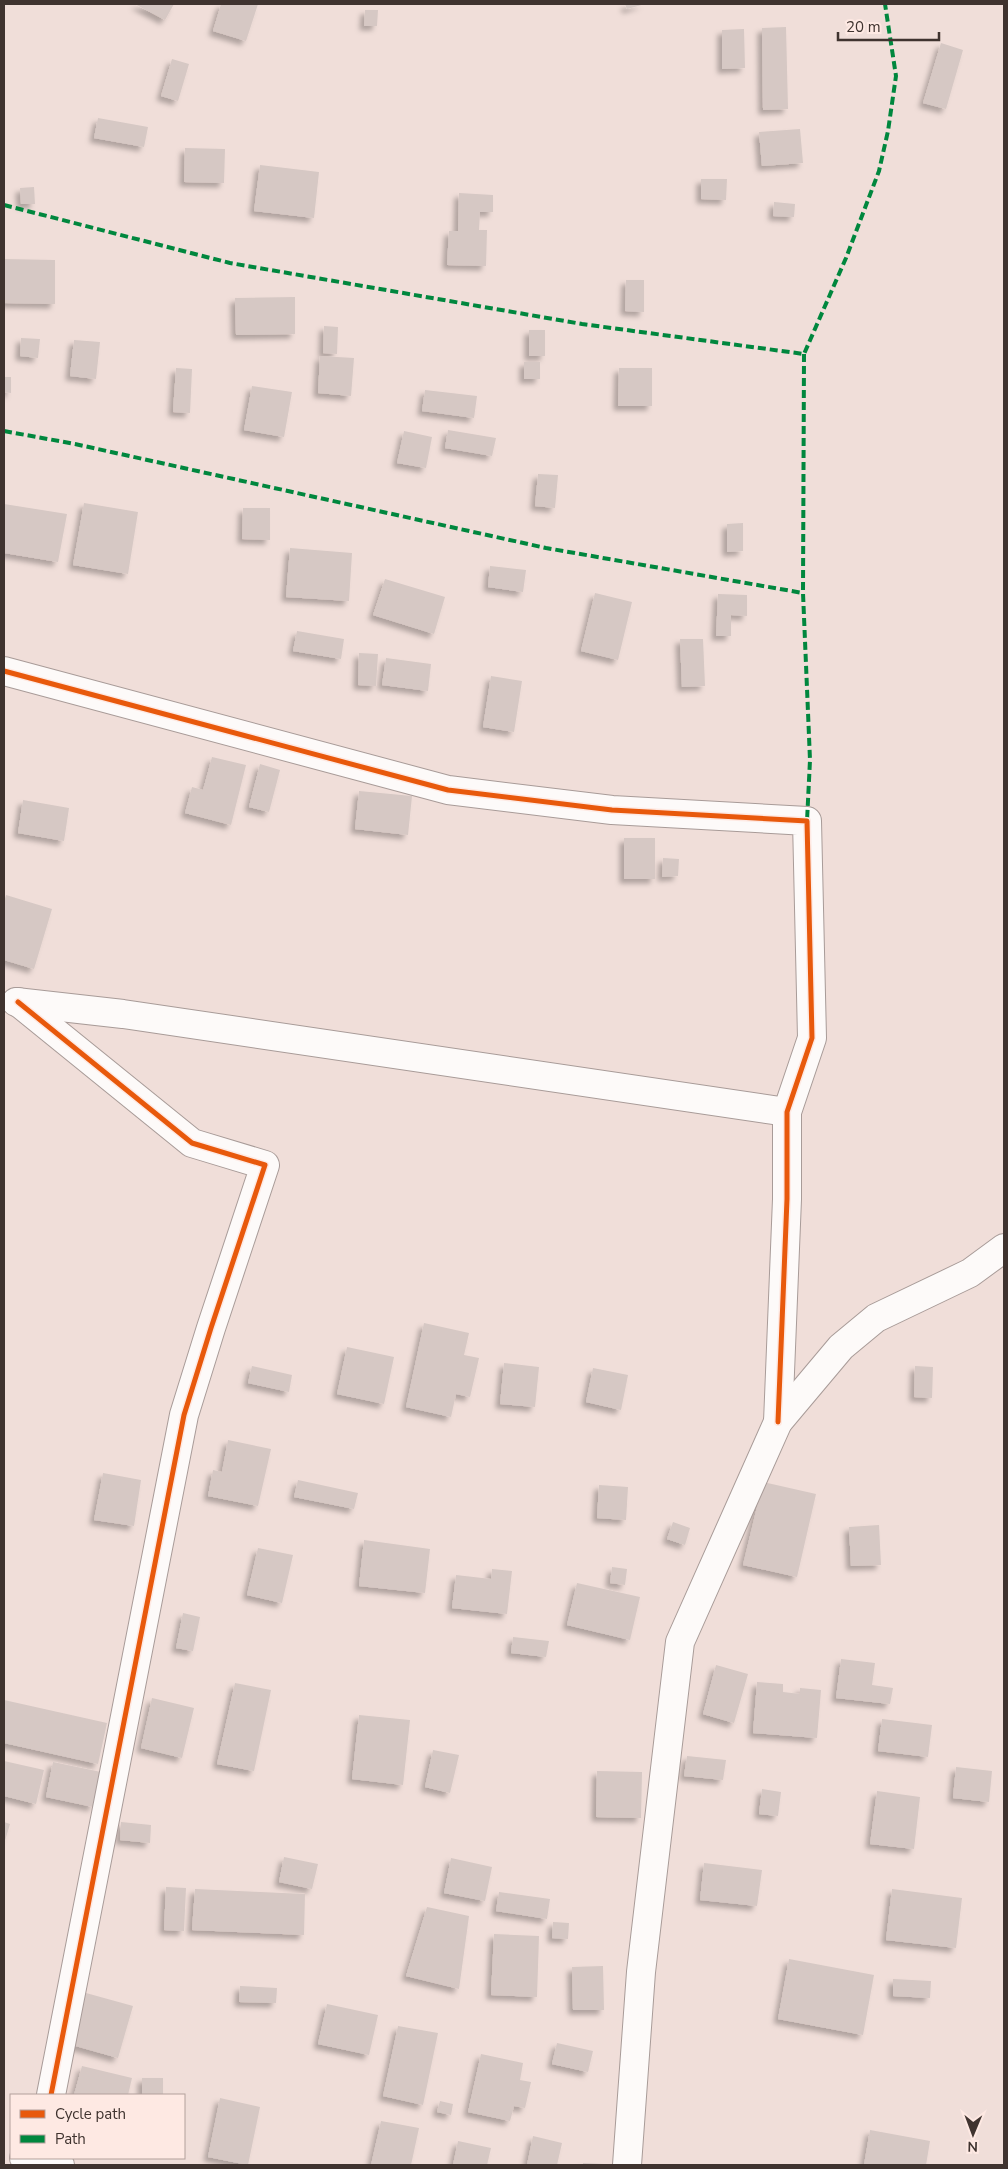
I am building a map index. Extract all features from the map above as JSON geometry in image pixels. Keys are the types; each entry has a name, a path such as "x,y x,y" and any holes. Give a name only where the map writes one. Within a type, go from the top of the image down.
{"street":[{"path":"4,671 448,790 612,810 806,821 812,1038 787,1112 787,1199 778,1422"},
{"path":"11,1001 133,1015 787,1112"},
{"path":"11,1001 192,1143 265,1165 184,1415 52,2094"},
{"path":"627,2165 641,1972 680,1642 778,1422 841,1347 876,1318 970,1273 1004,1248"}],"building":[{"path":"135,4 174,4 165,20"},
{"path":"221,4 258,4 246,41 213,31"},
{"path":"625,4 645,4 627,9"},
{"path":"365,10 378,10 377,26 364,26"},
{"path":"786,27 788,109 763,110 762,28"},
{"path":"744,29 745,68 722,69 722,30"},
{"path":"941,43 963,50 946,109 923,103"},
{"path":"172,59 189,64 178,101 161,96"},
{"path":"98,118 148,127 144,147 94,138"},
{"path":"800,129 803,163 762,166 759,132"},
{"path":"185,148 225,149 224,183 184,182"},
{"path":"260,165 319,172 314,218 254,211"},
{"path":"701,179 727,179 726,200 701,199"},
{"path":"34,187 35,204 21,204 20,188"},
{"path":"459,193 493,195 493,212 480,212 479,230 487,230 486,266 447,265 449,231 458,231"},
{"path":"774,202 795,204 794,217 773,216"},
{"path":"4,259 55,260 55,304 4,303"},
{"path":"626,280 644,280 644,312 625,311"},
{"path":"295,297 295,334 236,335 235,298"},
{"path":"324,326 338,327 337,354 323,353"},
{"path":"529,330 545,330 545,356 529,356"},
{"path":"21,338 40,339 38,358 20,356"},
{"path":"74,340 100,342 96,379 70,376"},
{"path":"320,356 354,358 351,396 318,393"},
{"path":"524,362 540,362 540,379 524,379"},
{"path":"176,368 192,369 190,413 173,412"},
{"path":"619,368 652,368 652,406 618,406"},
{"path":"4,377 11,377 11,393 4,392"},
{"path":"252,386 292,392 284,437 244,430"},
{"path":"425,390 477,396 474,418 422,411"},
{"path":"448,430 496,438 492,456 445,448"},
{"path":"404,431 432,437 426,468 397,463"},
{"path":"538,474 558,475 555,508 535,506"},
{"path":"84,503 138,512 128,574 73,565"},
{"path":"4,504 67,514 58,562 4,553"},
{"path":"243,508 270,508 270,540 242,539"},
{"path":"743,523 743,551 727,552 727,524"},
{"path":"290,548 352,553 349,601 286,597"},
{"path":"490,566 526,570 523,592 488,587"},
{"path":"385,579 445,597 434,634 373,615"},
{"path":"595,593 632,602 618,660 581,651"},
{"path":"718,594 747,595 747,616 731,615 731,636 716,636"},
{"path":"297,631 344,639 341,659 293,651"},
{"path":"680,639 703,639 705,686 682,687"},
{"path":"359,653 378,654 376,686 358,685"},
{"path":"386,658 431,664 428,691 382,685"},
{"path":"491,676 522,681 514,732 483,727"},
{"path":"212,757 246,765 231,825 185,813 192,787 203,790"},
{"path":"260,764 280,770 269,812 249,807"},
{"path":"359,791 412,796 408,835 355,829"},
{"path":"23,800 69,808 64,841 18,833"},
{"path":"624,838 655,838 655,879 624,879"},
{"path":"663,858 679,859 678,876 662,877"},
{"path":"6,895 52,909 34,969 4,960 4,903"},
{"path":"424,1323 469,1333 464,1355 479,1358 470,1397 456,1394 451,1417 406,1407"},
{"path":"347,1347 394,1357 384,1404 337,1394"},
{"path":"504,1363 539,1367 535,1407 500,1404"},
{"path":"252,1366 292,1375 289,1392 248,1383"},
{"path":"915,1366 933,1367 932,1398 914,1397"},
{"path":"593,1368 628,1375 621,1410 586,1402"},
{"path":"228,1440 271,1449 258,1506 208,1496 213,1470 222,1472"},
{"path":"103,1473 141,1480 134,1526 94,1520"},
{"path":"298,1480 358,1493 354,1509 294,1497"},
{"path":"763,1482 816,1494 797,1577 743,1565"},
{"path":"599,1485 628,1487 626,1520 597,1518"},
{"path":"673,1522 690,1528 685,1545 667,1539"},
{"path":"879,1525 881,1565 851,1566 849,1527"},
{"path":"364,1540 430,1549 425,1593 359,1586"},
{"path":"258,1548 293,1555 282,1603 247,1595"},
{"path":"612,1567 627,1569 625,1585 610,1583"},
{"path":"492,1569 512,1571 507,1614 452,1608 456,1575 491,1579"},
{"path":"577,1583 640,1597 630,1640 567,1625"},
{"path":"183,1613 200,1617 193,1651 176,1648"},
{"path":"513,1637 549,1641 546,1657 511,1653"},
{"path":"841,1659 875,1663 872,1685 893,1688 890,1704 836,1698"},
{"path":"716,1665 748,1674 734,1723 703,1714"},
{"path":"757,1682 783,1684 783,1692 800,1694 800,1688 821,1690 817,1738 753,1733"},
{"path":"235,1683 271,1690 254,1771 217,1764"},
{"path":"152,1698 194,1708 182,1758 141,1748"},
{"path":"4,1700 107,1723 98,1764 4,1743"},
{"path":"359,1715 410,1720 403,1785 352,1779"},
{"path":"882,1719 932,1725 928,1757 878,1751"},
{"path":"433,1750 459,1755 450,1793 425,1787"},
{"path":"687,1756 726,1760 723,1780 684,1776"},
{"path":"4,1761 44,1770 36,1804 4,1796"},
{"path":"53,1762 101,1772 93,1807 46,1797"},
{"path":"956,1767 992,1771 989,1802 953,1798"},
{"path":"597,1771 642,1772 641,1818 596,1817"},
{"path":"762,1789 781,1792 778,1816 759,1814"},
{"path":"877,1791 920,1797 914,1849 870,1844"},
{"path":"4,1822 10,1824 4,1844"},
{"path":"121,1822 151,1825 150,1843 120,1840"},
{"path":"284,1857 318,1864 312,1889 279,1882"},
{"path":"451,1858 492,1867 485,1901 444,1893"},
{"path":"704,1863 762,1870 757,1906 700,1900"},
{"path":"166,1887 186,1888 184,1931 164,1930"},
{"path":"195,1889 305,1894 304,1935 192,1930"},
{"path":"892,1889 962,1898 956,1948 886,1940"},
{"path":"499,1892 550,1899 547,1919 496,1911"},
{"path":"427,1907 469,1916 459,1989 406,1976"},
{"path":"553,1922 569,1923 568,1939 552,1938"},
{"path":"494,1934 539,1936 537,1997 491,1995"},
{"path":"789,1959 874,1975 863,2035 778,2019"},
{"path":"603,1966 604,2010 573,2010 572,1967"},
{"path":"893,1979 931,1981 930,1998 893,1996"},
{"path":"240,1986 277,1988 276,2003 239,2002"},
{"path":"86,1993 133,2006 118,2058 72,2045"},
{"path":"327,2004 378,2015 369,2055 318,2044"},
{"path":"398,2026 438,2033 423,2105 383,2096"},
{"path":"557,2043 593,2051 588,2072 552,2064"},
{"path":"481,2054 523,2063 520,2080 531,2082 525,2108 514,2106 510,2121 468,2112"},
{"path":"82,2066 132,2078 128,2094 74,2094"},
{"path":"142,2078 163,2078 163,2094 142,2094"},
{"path":"220,2098 260,2107 248,2165 208,2157"},
{"path":"440,2101 453,2104 451,2115 437,2112"},
{"path":"381,2121 419,2128 411,2165 371,2165"},
{"path":"870,2130 930,2141 926,2165 864,2165"},
{"path":"533,2136 562,2143 557,2165 527,2165"},
{"path":"458,2141 491,2148 487,2165 453,2165"},
{"path":"583,2163 604,2164 604,2165 583,2165"}],"marked path":[{"path":"4,205 230,263 582,324 804,354 846,258 879,171 888,131 896,76 885,4"},
{"path":"804,354 803,593 810,760 807,821"},
{"path":"4,431 75,444 546,548 803,593"}],"cycle path":[{"path":"4,671 448,790 612,810 807,821 812,1038 787,1112 787,1199 778,1422"},
{"path":"18,1002 192,1143 265,1165 184,1415 51,2094"}]}
